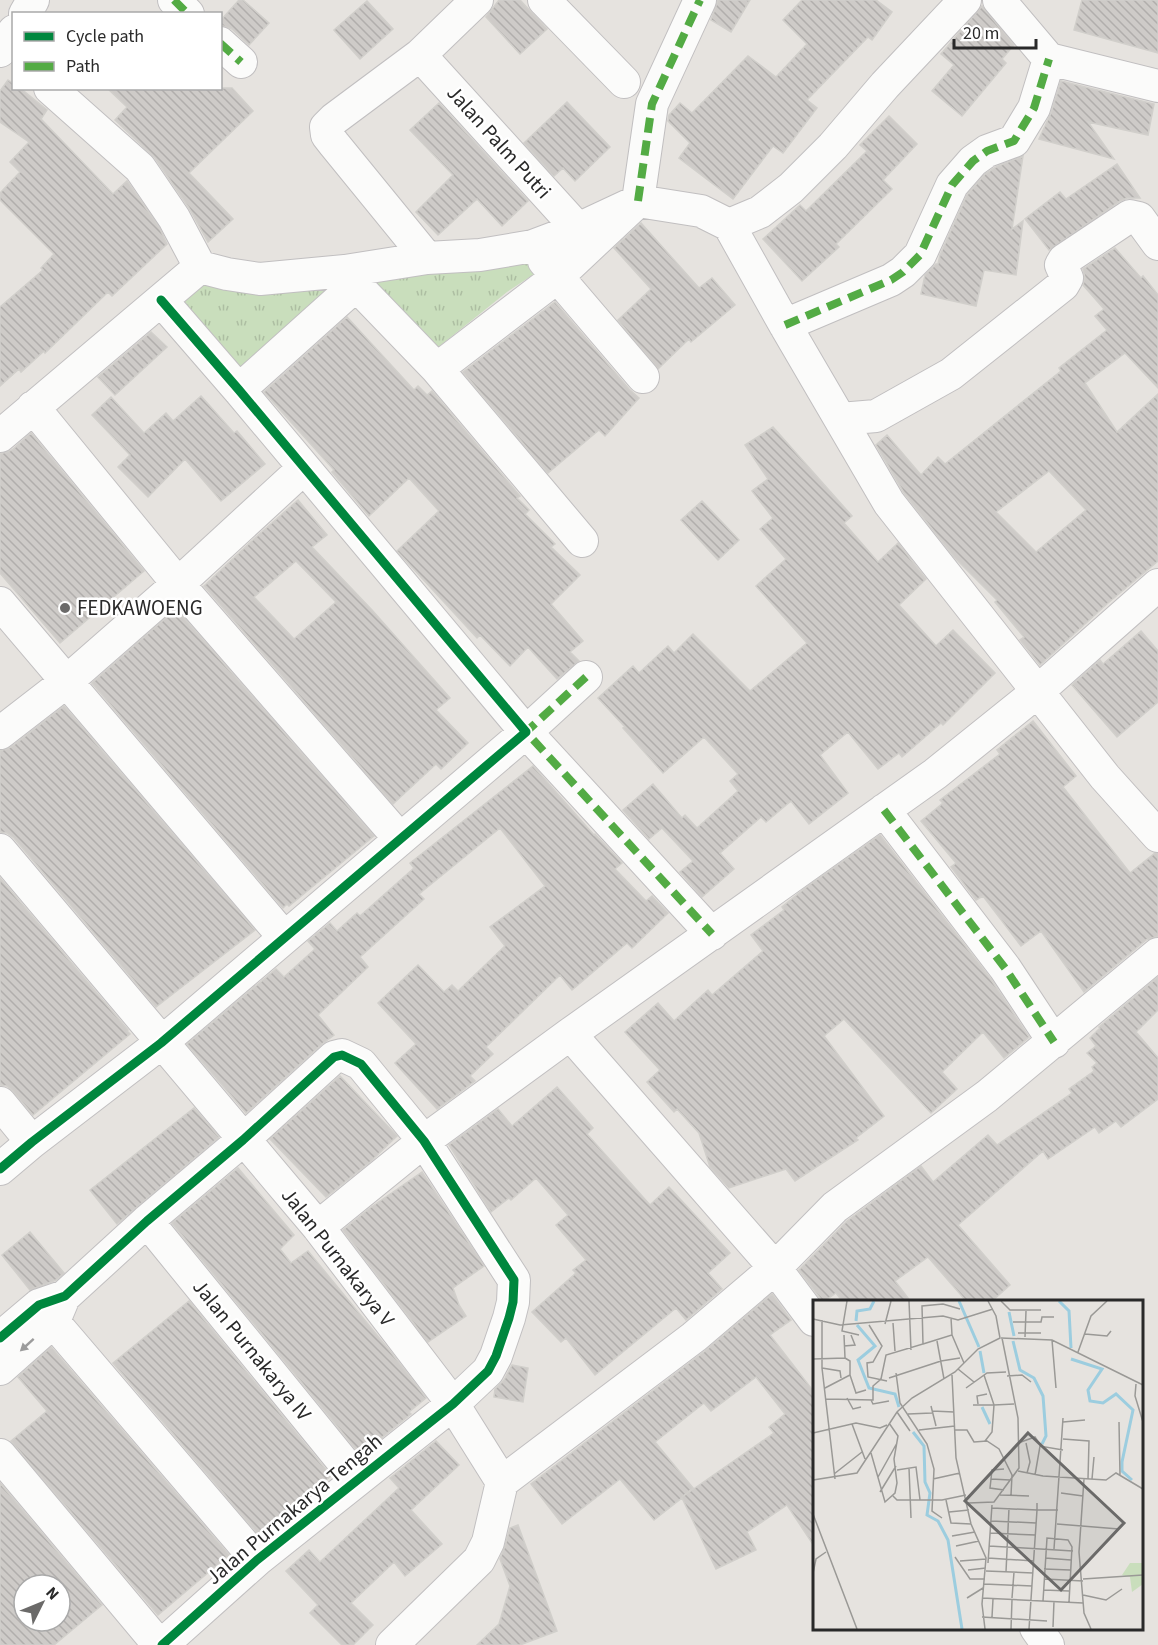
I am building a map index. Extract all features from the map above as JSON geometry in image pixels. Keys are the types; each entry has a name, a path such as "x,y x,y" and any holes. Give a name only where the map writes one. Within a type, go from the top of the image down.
{"street":[{"path":"174,0 186,12"},
{"path":"428,258 334,144 326,129 334,119 420,56 477,0"},
{"path":"544,0 624,82"},
{"path":"438,369 556,278 638,201 652,104 700,0"},
{"path":"729,225 760,212 790,188 833,146 885,85 965,0"},
{"path":"999,0 1049,59 1158,86"},
{"name":"Jalan Palm Putri","path":"420,56 578,228"},
{"path":"785,325 891,280 913,263 920,255 952,185 974,161 987,151 1014,141 1034,108 1049,59"},
{"path":"52,90 140,168 174,218 200,267 227,274 260,279 350,278 428,258 480,255 533,246 638,201 701,211 729,225 889,503 1105,777 1158,836"},
{"path":"840,419 876,416 951,374 1063,285 1067,278 1062,262 1130,216 1139,218 1158,244"},
{"path":"533,246 556,278 643,377"},
{"path":"0,436 200,267"},
{"path":"350,278 438,369 582,541"},
{"path":"239,390 350,278"},
{"path":"161,300 526,732 712,934"},
{"path":"33,407 178,584 400,839"},
{"path":"0,732 66,682 178,584 304,468"},
{"path":"318,1227 424,1141 935,774 1037,692 1158,585"},
{"path":"0,603 284,937"},
{"path":"0,1169 161,1043 526,732 586,677"},
{"path":"884,810 1005,968 1054,1041"},
{"name":"Jalan Purnakarya V","path":"0,850 318,1227 453,1404 502,1482"},
{"path":"392,1645 478,1560 488,1542 502,1482 694,1337 775,1268 835,1206 987,1096 1158,954"},
{"path":"570,1034 775,1268 813,1319"},
{"path":"0,1369 53,1307 334,1057 342,1055 361,1064 424,1141 514,1280 513,1302 489,1371 475,1440"},
{"path":"0,1103 32,1142"},
{"name":"Jalan Purnakarya IV","path":"147,1221 357,1479"},
{"path":"0,1338 53,1307"},
{"path":"53,1307 257,1560"},
{"name":"Jalan Purnakarya Tengah","path":"160,1645 257,1560 453,1404 489,1371"},
{"path":"0,1455 160,1645"},
{"path":"1037,1630 1048,1645"}],"green space":[{"path":"572,236 566,253 507,292 431,353 359,308 331,317 246,389 167,298 216,276"}],"building":[{"path":"239,0 243,0 269,23 249,45 232,29 222,26 222,19"},
{"path":"499,0 520,0 547,29 520,54 486,17"},
{"path":"718,0 750,0 731,32 711,20"},
{"path":"802,0 876,0 892,12 872,40 868,37 807,100 817,108 783,153 773,146 733,199 679,158 690,143 668,121 669,115 680,103 692,113 748,56 776,77 807,44 783,20"},
{"path":"1082,0 1158,0 1158,53 1074,30"},
{"path":"367,1 393,29 360,59 334,30"},
{"path":"982,6 1014,45 1002,59 1006,63 962,116 932,91 954,65 941,54"},
{"path":"8,80 12,83 12,90 22,90 47,110 41,119 113,194 127,181 159,227 167,244 112,296 108,292 45,353 44,351 21,372 19,369 0,386 0,307 43,270 41,268 54,254 0,200 0,193 20,172 10,162 29,142 0,122 0,91"},
{"path":"1061,81 1154,104 1148,135 1088,122 1114,159 1039,139 1051,113"},
{"path":"222,88 232,88 253,111 189,173 233,219 208,242 189,208 155,158 115,120 127,107 109,90 222,90"},
{"path":"567,102 610,147 575,181 563,168 554,176 524,143"},
{"path":"439,103 528,201 502,226 477,199 438,235 416,212 453,175 410,130"},
{"path":"889,116 917,144 883,180 892,189 836,244 839,247 802,281 763,239 800,205 806,211 867,151 860,145"},
{"path":"1023,156 1012,229 1023,221 1016,275 984,270 976,306 921,294 925,275 938,264 967,195 985,174"},
{"path":"1117,164 1140,198 1127,198 1120,201 1049,250 1025,219 1060,192 1066,199"},
{"path":"641,223 699,288 712,278 735,305 691,342 689,339 658,369 618,320 651,289 614,248"},
{"path":"1115,248 1158,295 1158,388 1125,353 1085,383 1117,432 1158,394 1158,561 1040,665 1020,640 1024,637 995,602 997,600 955,558 904,493 876,445 887,435 921,475 938,457 945,464 1061,371 1059,368 1107,330 1095,316 1104,309 1083,285 1085,278 1083,269","holes":["1049,471 1086,510 1036,552 996,512"]},
{"path":"555,302 639,398 605,436 599,430 548,473 463,372"},
{"path":"347,317 414,390 418,386 427,395 432,391 520,496 517,498 529,510 525,514 555,544 551,547 580,575 551,604 583,641 570,652 579,661 557,679 528,647 510,666 480,635 477,638 397,551 439,511 409,478 369,516 332,472 334,470 264,392"},
{"path":"151,332 167,347 115,395 98,377"},
{"path":"201,396 234,433 237,431 265,464 221,501 185,459 148,497 118,467 130,455 92,415 111,397 144,433 166,413 173,421"},
{"path":"773,427 852,516 844,523 878,562 898,543 926,579 899,605 936,646 953,630 995,673 943,725 941,723 902,757 899,753 878,769 848,732 820,755 848,793 809,824 791,801 766,822 761,817 720,853 734,869 702,897 680,872 693,861 662,828 649,839 623,810 653,784 682,818 685,815 697,828 738,791 730,781 738,774 704,737 663,773 598,698 633,666 639,673 668,646 674,653 693,634 750,691 807,643 756,586 786,559 760,529 773,518 752,491 768,479 745,445"},
{"path":"31,433 144,571 60,643 0,573 0,454 12,450"},
{"path":"298,500 327,535 312,547 450,698 436,710 468,743 441,769 436,764 393,804 204,586","holes":["296,561 336,602 294,639 254,597"]},
{"path":"702,501 739,540 718,560 681,520"},
{"path":"176,609 374,836 289,906 287,904 283,908 92,683"},
{"path":"1141,631 1158,651 1158,702 1117,737 1072,685 1100,660 1103,664"},
{"path":"64,706 255,930 156,1007 14,838 7,833 0,832 0,751 11,747"},
{"path":"1033,721 1076,776 1063,787 1130,873 1158,853 1158,936 1146,940 1084,992 1041,931 1021,946 983,896 976,900 951,867 956,863 921,821 943,803 940,800 1000,754 997,750"},
{"path":"533,766 622,863 615,869 646,901 652,896 668,913 632,948 627,943 572,990 560,975 486,1047 493,1054 470,1076 475,1081 437,1109 395,1063 416,1044 378,1003 418,965 444,992 452,985 458,991 505,946 490,927 545,886 500,828 419,894 424,899 360,957 368,967 318,1015 334,1035 246,1113 187,1044 276,969 284,977 315,949 308,941 330,923 337,931 357,913 360,916 414,868 410,863"},
{"path":"880,835 990,978 1029,1037 1004,1058 983,1032 942,1072 957,1089 931,1113 844,1019 824,1036 884,1116 856,1138 858,1140 795,1181 786,1169 729,1188 710,1167 699,1133 677,1109 674,1112 647,1082 660,1070 625,1032 658,1003 674,1021 708,990 712,995 763,951 751,935 784,910 782,907 805,888"},
{"path":"0,878 130,1034 33,1115 13,1091 7,1086 0,1085"},
{"path":"1158,977 1158,1010 1136,1032 1158,1058 1158,1099 1121,1127 1116,1121 1099,1133 1095,1127 1048,1159 1043,1151 958,1225 1010,1285 993,1300 965,1300 928,1257 895,1281 909,1300 841,1300 836,1293 826,1300 822,1300 799,1270 847,1221 921,1166 933,1182 988,1135 997,1145 1072,1093 1069,1089 1094,1071 1092,1067 1097,1063 1087,1053 1096,1046 1090,1038 1099,1027"},
{"path":"340,1076 397,1136 370,1162 326,1197 270,1139"},
{"path":"557,1087 593,1128 587,1134 650,1205 669,1187 730,1253 708,1273 722,1289 686,1320 676,1308 595,1375 566,1338 561,1342 532,1312 576,1273 573,1270 586,1260 556,1225 568,1215 536,1178 511,1200 509,1198 491,1212 449,1145 498,1109 512,1126"},
{"path":"194,1108 219,1137 117,1224 90,1190"},
{"path":"238,1168 294,1235 280,1249 291,1263 308,1251 426,1398 409,1412 411,1414 365,1451 359,1453 172,1223"},
{"path":"422,1172 484,1266 453,1288 466,1316 428,1342 343,1230"},
{"path":"30,1232 64,1273 56,1280 30,1290 2,1255"},
{"path":"772,1294 791,1320 770,1335 813,1391 813,1544 787,1505 747,1532 756,1550 716,1569 682,1498 654,1520 620,1479 562,1524 531,1484 705,1351","holes":["756,1377 785,1414 769,1427 774,1433 682,1497 693,1488 655,1442 704,1403 711,1411"]},
{"path":"189,1301 331,1476 259,1535 113,1363"},
{"path":"51,1347 229,1555 158,1615 11,1441 47,1411 18,1377"},
{"path":"512,1365 528,1368 523,1402 494,1397 495,1389 504,1380"},
{"path":"436,1441 459,1465 411,1510 442,1544 405,1576 394,1562 351,1603 373,1625 353,1645 342,1645 310,1613 318,1605 286,1571 309,1550 320,1562 399,1488 390,1478"},
{"path":"0,1483 102,1605 72,1630 72,1573 12,1573 12,1633 68,1633 54,1645 0,1645"},
{"path":"518,1525 557,1631 520,1645 477,1645 499,1624 510,1586 500,1559 510,1528"}],"marked path":[{"path":"174,0 186,12"},
{"path":"638,201 652,104 700,0"},
{"path":"222,45 241,62"},
{"path":"785,325 891,280 920,255 952,185 973,161 987,151 1014,141 1034,108 1049,59"},
{"path":"586,677 526,732 712,934"},
{"path":"884,810 1005,968 1054,1042"}],"cycle path":[{"path":"0,1169 161,1043 526,732 161,300"},
{"path":"0,1338 39,1305 65,1296 334,1057 342,1055 361,1064 424,1141 514,1280 513,1302 509,1318 496,1356 488,1371 453,1404 257,1560 162,1645"}],"place":[{"name":"FEDKAWOENG","path":"65,608"}]}
